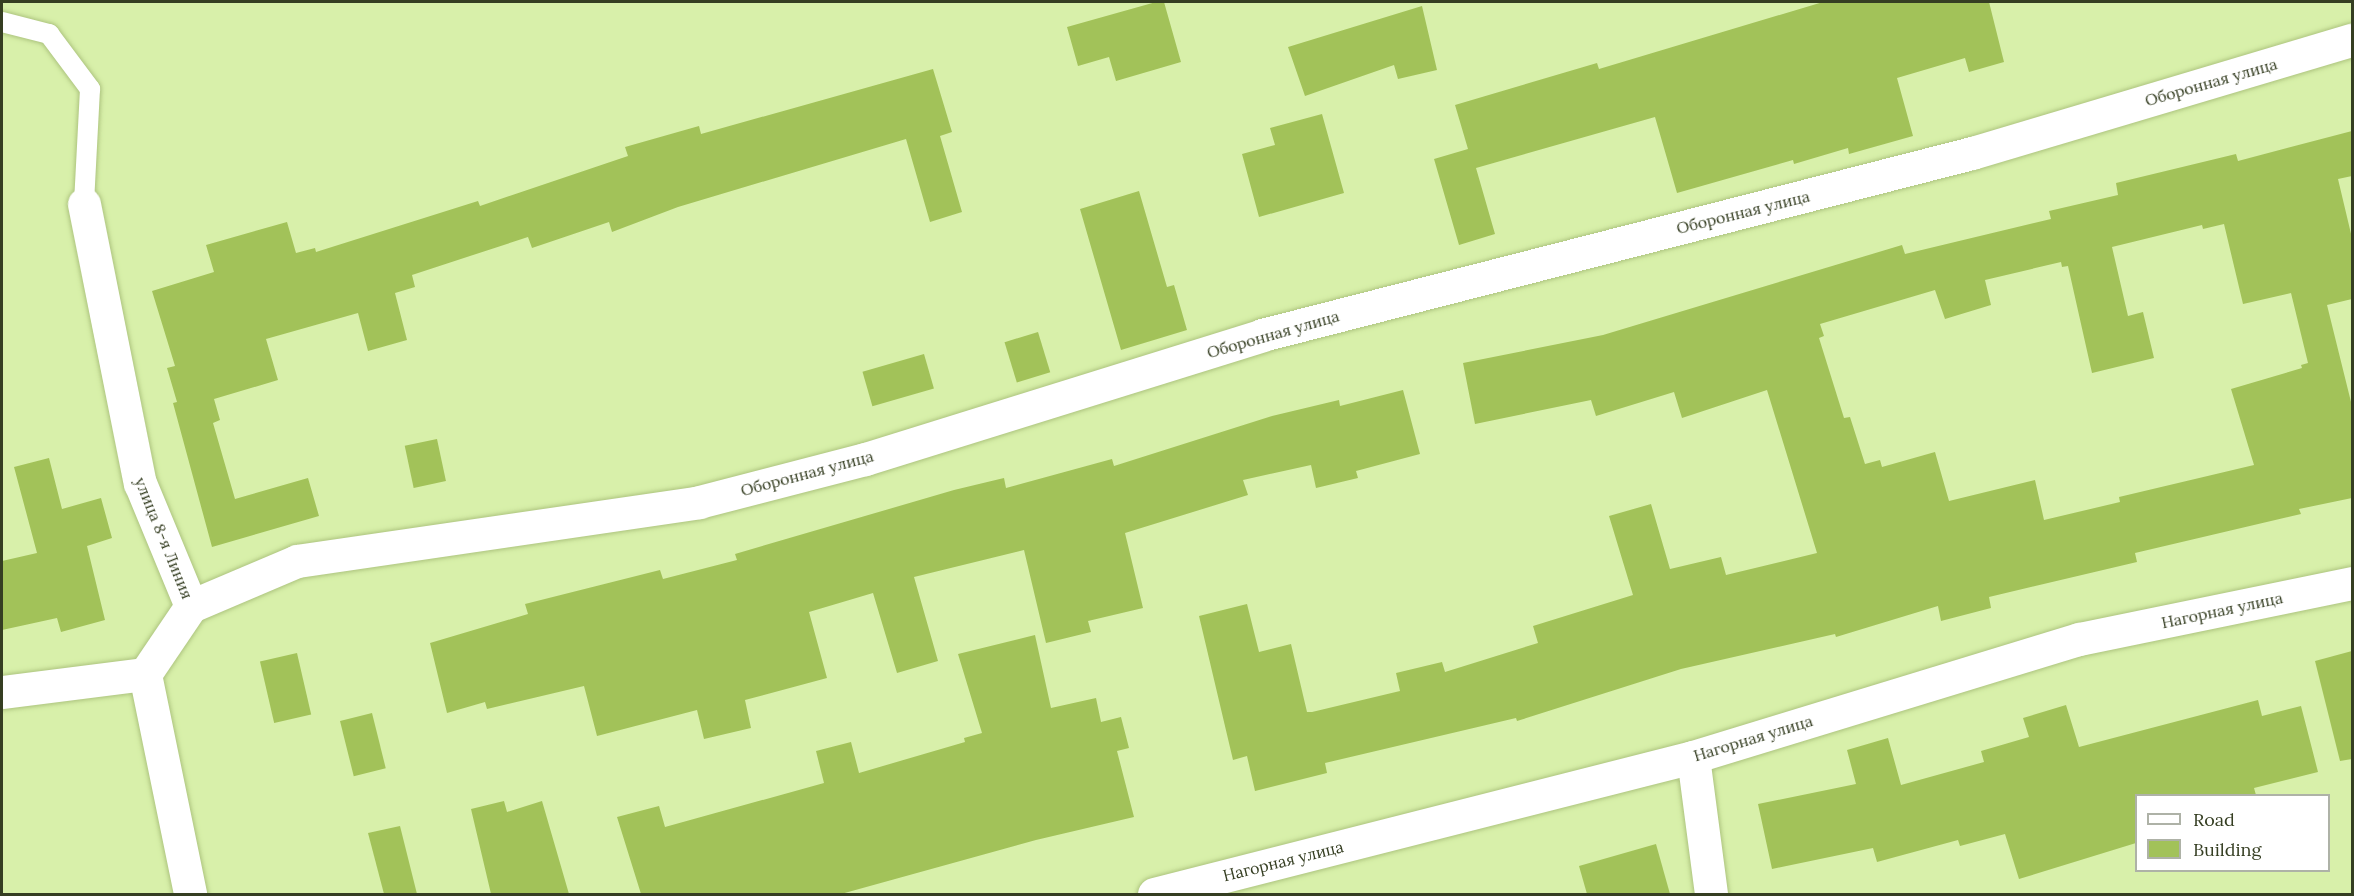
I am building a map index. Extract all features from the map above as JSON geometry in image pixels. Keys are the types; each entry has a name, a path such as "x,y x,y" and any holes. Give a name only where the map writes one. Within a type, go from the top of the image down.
{"street":[{"name":"Оборонная улица","path":"191,606 297,561 699,502 865,459 1262,335 1972,153 2352,40"},
{"name":"улица 8-я Линия","path":"84,204 140,483 191,606 146,674"},
{"name":"Нагорная улица","path":"1154,894 1693,757 2079,639 2352,583"},
{"path":"2,692 146,674 190,894"},
{"path":"1693,757 1711,894"}],"lane":[{"path":"2,22 49,34 90,88 84,204"}],"building":[{"path":"1156,2 1164,2 1181,62 1116,81 1109,57 1078,66 1067,27"},
{"path":"1823,2 1989,2 2004,62 1969,72 1965,58 1897,78 1913,136 1849,154 1848,148 1794,164 1793,160 1677,193 1655,117 1476,168 1495,234 1459,245 1434,159 1468,149 1455,105 1597,63 1599,69"},
{"path":"1422,6 1437,70 1398,79 1394,65 1305,96 1288,47"},
{"path":"933,69 952,132 940,136 962,212 930,222 906,139 678,207 612,232 609,222 532,248 528,237 412,275 415,287 395,293 407,340 368,351 358,313 266,339 278,380 214,399 220,420 213,423 235,499 308,478 319,516 212,547 173,403 177,402 167,368 175,366 152,291 214,272 206,245 287,222 296,253 315,248 316,252 478,201 480,206 628,156 625,147 699,126 701,134"},
{"path":"1322,114 1344,193 1259,217 1242,154 1275,145 1270,128"},
{"path":"2352,131 2352,176 2338,179 2352,238 2352,299 2327,305 2352,406 2352,498 2299,509 2301,514 2135,553 2137,562 1989,597 1991,608 1941,621 1938,606 1836,637 1835,634 1681,669 1517,721 1516,718 1325,763 1327,773 1255,791 1247,756 1233,760 1199,616 1247,604 1259,652 1291,644 1307,712 1312,712 1400,691 1396,673 1442,662 1445,672 1538,643 1533,626 1633,595 1609,516 1651,504 1670,569 1721,557 1726,575 1817,553 1767,390 1682,418 1674,392 1596,416 1591,400 1475,424 1463,363 1603,335 1902,245 1905,254 2051,219 2049,211 2118,195 2116,183 2236,154 2238,161","holes":["2224,224 2243,304 2291,293 2308,363 2301,365 2302,368 2231,389 2254,465 2119,497 2120,502 2044,520 2035,480 1949,501 1935,452 1882,467 1880,460 1865,464 1850,417 1844,418 1819,338 1824,336 1820,324 1935,290 1945,319 1991,305 1985,280 2061,262 2062,267 2068,266 2092,373 2154,358 2143,312 2128,316 2112,247 2202,225 2203,229"]},
{"path":"1139,191 1167,287 1174,285 1187,330 1121,350 1080,209"},
{"path":"1038,332 1050,372 1017,382 1005,342"},
{"path":"924,354 934,389 872,406 862,372"},
{"path":"1403,390 1420,454 1356,471 1358,478 1316,488 1311,465 1243,480 1248,495 1125,533 1143,608 1088,621 1091,632 1046,643 1024,550 914,577 938,661 897,673 873,593 809,612 827,678 745,700 751,728 704,739 697,710 597,736 584,686 487,709 485,702 447,713 430,643 528,614 525,604 660,570 663,579 737,560 735,554 954,490 1004,478 1006,488 1112,459 1114,466 1272,416 1339,400 1340,406"},
{"path":"437,439 446,481 414,488 405,446"},
{"path":"49,458 62,509 101,498 112,538 87,546 105,620 61,632 57,618 2,630 2,561 37,553 14,467"},
{"path":"1035,635 1051,708 1096,698 1101,722 1121,717 1129,748 1117,751 1134,817 1036,840 841,894 641,894 617,817 659,806 665,827 824,783 816,751 851,742 859,773 965,742 964,738 982,733 958,654"},
{"path":"2352,651 2352,759 2340,761 2315,661"},
{"path":"297,653 311,714 274,723 260,662"},
{"path":"2258,700 2262,716 2301,706 2318,772 2254,788 2256,794 2135,794 2135,843 2019,879 2005,834 1960,846 1958,840 1877,862 1873,848 1772,869 1758,804 1856,784 1847,750 1888,738 1901,785 1984,762 1981,751 2029,737 2023,718 2066,705 2079,747"},
{"path":"372,713 386,768 354,776 340,721"},
{"path":"504,801 507,812 542,801 569,894 491,894 471,809"},
{"path":"400,826 417,894 384,894 368,833"},
{"path":"1656,844 1670,894 1587,894 1579,866"}]}
